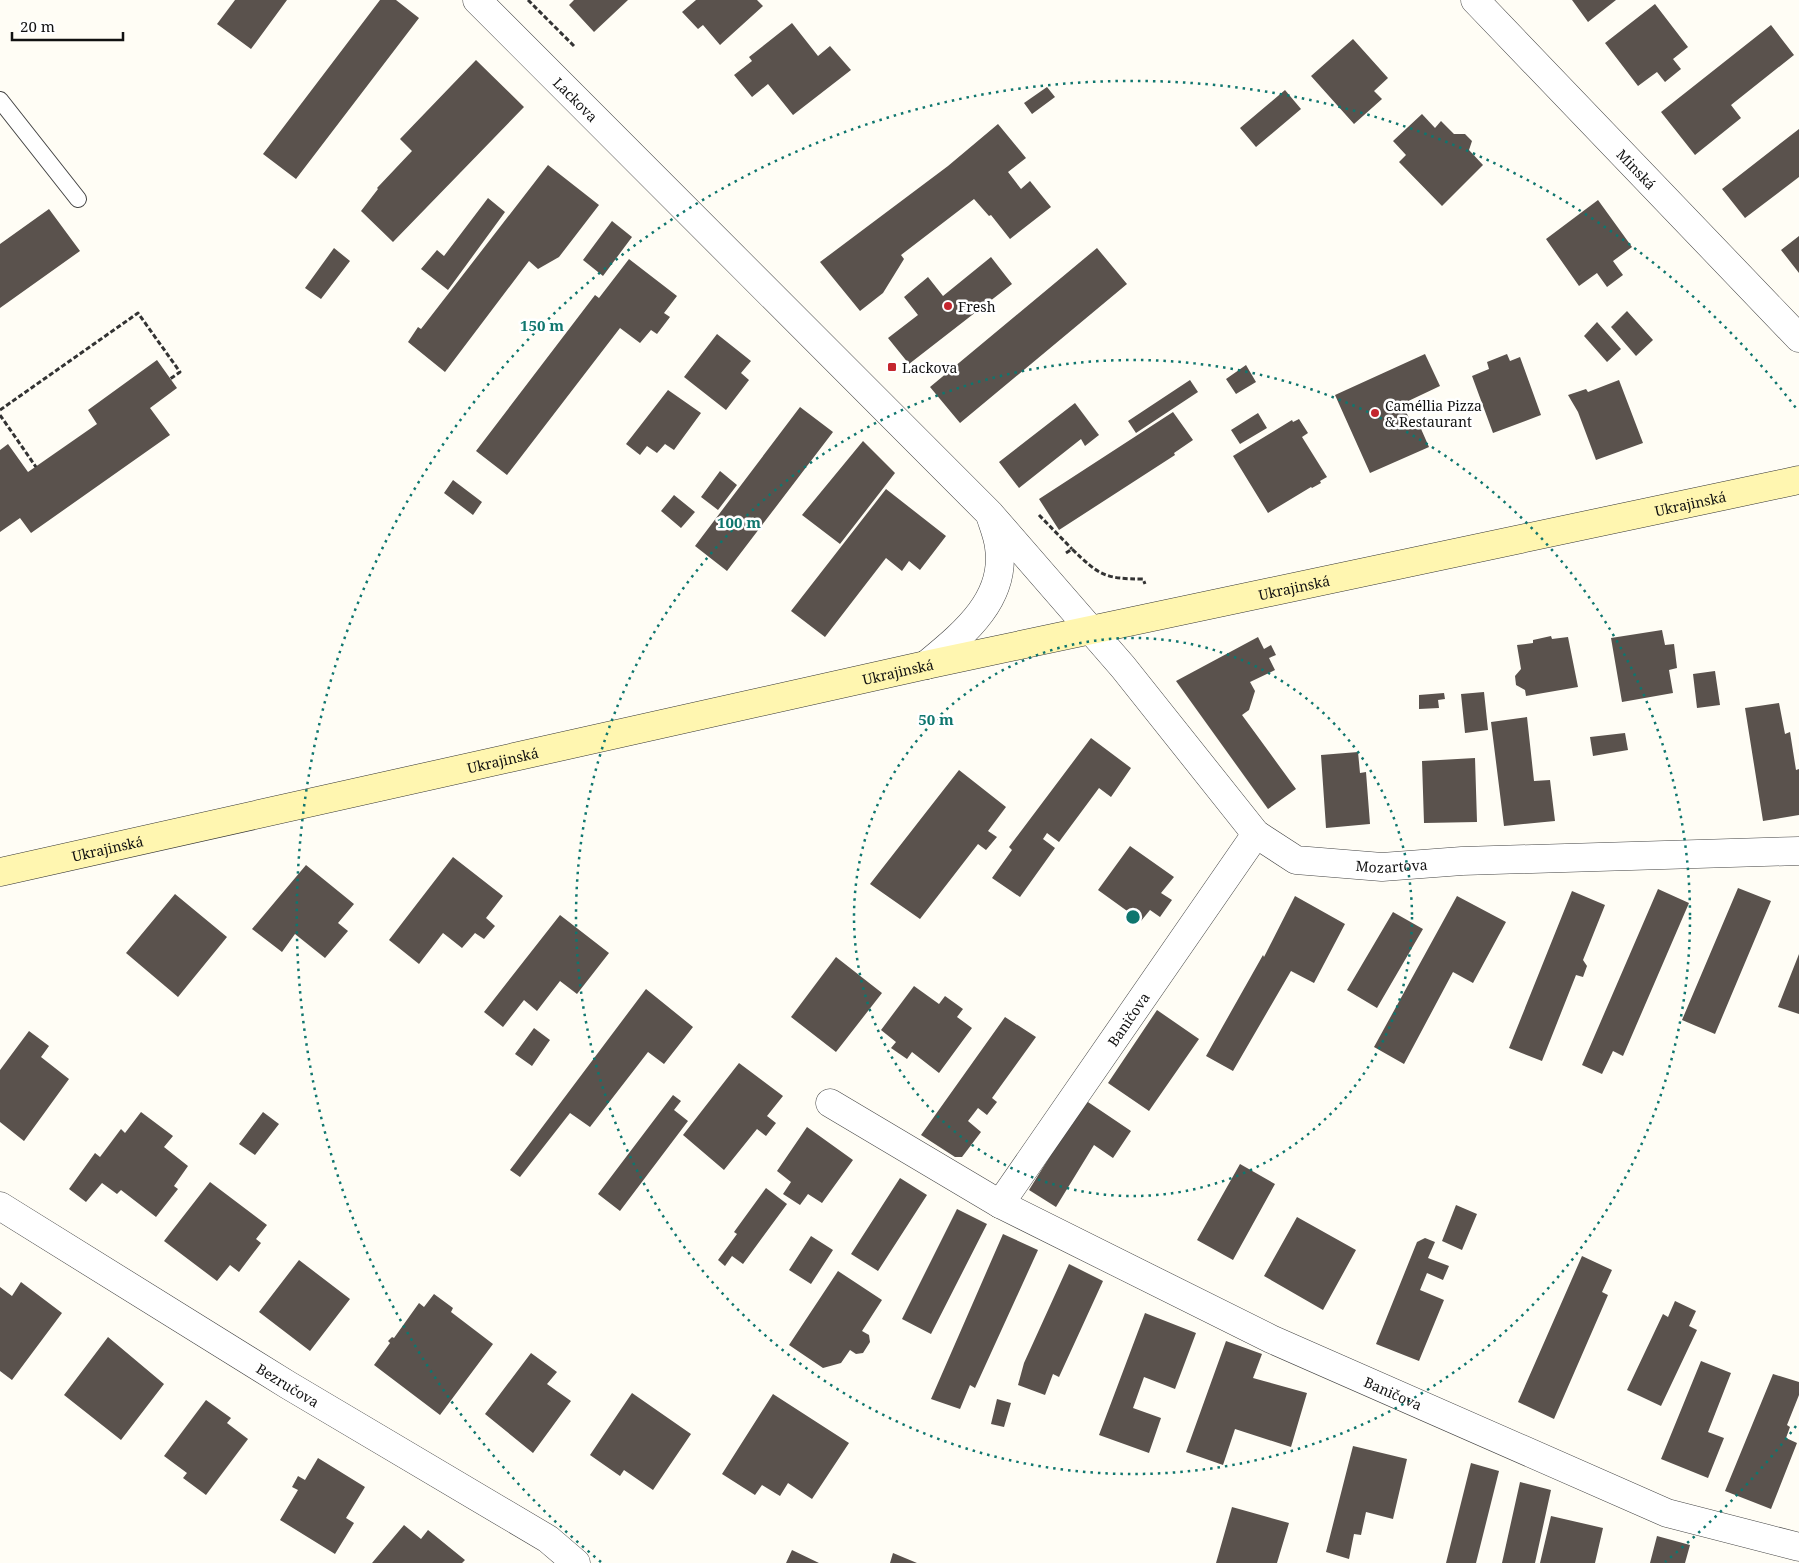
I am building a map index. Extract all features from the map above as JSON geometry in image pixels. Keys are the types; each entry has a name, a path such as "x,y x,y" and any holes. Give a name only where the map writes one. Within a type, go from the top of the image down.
{"main road":[{"name":"Ukrajinská","path":"0,872 926,665 1799,480"}],"street":[{"name":"Lackova","path":"477,0 990,514 1090,630"},
{"name":"Minská","path":"1475,0 1799,338"},
{"path":"926,665 967,631 990,600 998,576 1000,548 990,514"},
{"name":"Mozartova","path":"1090,630 1129,675 1256,834 1296,860 1382,867 1462,862 1799,851"},
{"name":"Baničova","path":"1000,1204 1256,834"},
{"name":"Baničova","path":"830,1103 1000,1204 1271,1339 1667,1513 1799,1547"},
{"name":"Bezručova","path":"0,1206 280,1380 548,1539 576,1563"}],"lane":[{"path":"0,100 78,199"}],"path":[{"path":"0,410 138,313 180,372 170,379"},
{"path":"0,415 36,467"}],"building":[{"path":"235,0 287,0 251,49 217,24"},
{"path":"380,0 396,0 419,18 296,179 263,154"},
{"path":"574,0 628,0 594,32 569,5"},
{"path":"696,0 757,0 763,6 720,45 703,25 698,29 682,12"},
{"path":"1572,0 1616,0 1588,22"},
{"path":"1655,4 1688,47 1673,59 1681,69 1665,82 1657,72 1638,86 1605,43"},
{"path":"792,23 818,56 830,46 851,70 793,115 768,84 752,97 734,75 752,61 749,57"},
{"path":"1771,25 1794,55 1731,105 1741,118 1695,155 1661,112"},
{"path":"1353,39 1388,78 1374,91 1382,99 1354,124 1311,76"},
{"path":"476,60 524,107 393,242 361,211 377,188 412,151 400,139"},
{"path":"1047,87 1055,97 1032,114 1024,103"},
{"path":"1285,90 1301,109 1256,147 1240,128"},
{"path":"1422,114 1435,128 1441,121 1454,134 1465,134 1472,141 1469,150 1483,165 1442,206 1399,162 1406,155 1393,141"},
{"path":"998,124 1026,158 1008,172 1021,189 1030,181 1051,207 1010,239 991,215 989,216 974,199 901,255 904,259 883,293 860,311 820,262 948,166"},
{"path":"1799,129 1799,177 1745,218 1722,189"},
{"path":"548,165 599,205 559,257 538,269 529,261 445,372 408,342 418,327 421,329"},
{"path":"488,198 505,212 448,290 421,269 437,250 444,256"},
{"path":"1598,200 1632,247 1613,261 1623,275 1607,287 1597,273 1579,286 1546,239"},
{"path":"49,209 80,251 0,308 0,244"},
{"path":"612,221 632,237 603,276 583,260"},
{"path":"1799,236 1799,273 1781,250"},
{"path":"334,248 350,261 321,299 305,288"},
{"path":"1097,248 1127,284 960,423 930,387"},
{"name":"Fresh","path":"991,257 1012,284 909,364 888,338 918,315 904,297 928,277 943,296"},
{"path":"629,259 677,296 664,313 670,317 657,334 651,330 640,343 620,328 507,475 476,451 595,295 599,298"},
{"path":"1627,311 1653,340 1636,356 1611,327"},
{"path":"1597,322 1621,349 1607,362 1584,336"},
{"path":"717,334 751,361 741,373 749,380 726,410 684,377"},
{"name":"Caméllia Pizza & Restaurant","path":"1425,354 1440,386 1402,404 1412,424 1418,422 1429,447 1370,473 1335,395"},
{"path":"1507,354 1510,361 1520,357 1541,415 1493,433 1472,376 1489,369 1487,362"},
{"path":"157,360 177,388 150,408 170,435 31,533 20,518 0,532 0,450 8,444 28,472 97,424 88,410"},
{"path":"1246,365 1256,382 1236,394 1226,379"},
{"path":"1190,380 1198,392 1136,433 1128,421"},
{"path":"1619,380 1643,443 1596,460 1578,412 1568,395 1586,389 1588,392"},
{"path":"668,390 701,413 674,450 665,444 657,453 647,446 640,455 626,444"},
{"path":"1075,403 1099,435 1085,446 1081,439 1019,488 999,462"},
{"path":"800,407 833,432 727,571 695,546"},
{"path":"1173,412 1193,440 1174,453 1175,455 1059,530 1039,499"},
{"path":"1258,413 1267,428 1240,444 1231,430"},
{"path":"1299,419 1308,433 1302,437 1327,477 1320,481 1321,483 1268,513 1233,456 1292,420 1293,422"},
{"path":"863,441 895,473 840,544 802,515"},
{"path":"720,471 737,485 718,510 701,497"},
{"path":"453,480 482,502 473,515 444,493"},
{"path":"886,489 946,536 920,570 909,561 902,571 886,558 825,637 791,611"},
{"path":"674,495 695,512 681,528 661,511"},
{"path":"1662,630 1665,645 1674,644 1677,668 1669,670 1673,693 1622,702 1611,638"},
{"path":"1551,636 1552,639 1568,637 1578,687 1526,696 1525,690 1516,685 1515,676 1521,669 1517,645 1533,643 1533,640"},
{"path":"1258,637 1264,649 1271,645 1276,655 1269,658 1275,670 1250,682 1255,691 1249,710 1242,715 1296,789 1268,809 1176,681"},
{"path":"1715,671 1720,705 1697,708 1693,674"},
{"path":"1484,692 1488,730 1465,733 1461,694"},
{"path":"1444,693 1445,699 1438,700 1439,708 1419,709 1419,695"},
{"path":"1779,703 1785,734 1790,732 1796,770 1799,769 1799,815 1763,821 1745,708"},
{"path":"1527,717 1534,781 1550,780 1555,821 1504,826 1491,722"},
{"path":"1625,733 1628,750 1593,756 1590,737"},
{"path":"1091,738 1131,768 1111,797 1099,788 1059,842 1047,833 1043,839 1055,848 1020,897 992,878 1012,850 1009,847"},
{"path":"1358,752 1360,773 1366,772 1370,824 1326,828 1321,755"},
{"path":"1475,758 1477,822 1424,823 1422,761"},
{"path":"959,770 1006,807 988,831 997,837 986,850 978,844 920,919 870,884"},
{"path":"1130,846 1174,877 1161,893 1172,900 1160,917 1150,910 1141,921 1098,890"},
{"path":"453,857 503,896 486,918 495,926 484,939 475,933 462,948 443,933 419,964 389,940"},
{"path":"306,865 354,904 338,923 348,931 325,958 295,934 282,952 252,929"},
{"path":"1738,888 1771,901 1715,1034 1682,1020"},
{"path":"1658,889 1689,903 1623,1056 1613,1051 1602,1074 1582,1065"},
{"path":"1572,891 1605,905 1583,960 1587,966 1583,977 1576,975 1542,1061 1509,1048"},
{"path":"175,894 227,937 178,997 126,953"},
{"path":"1295,896 1345,924 1314,983 1291,971 1233,1071 1206,1056 1263,955 1264,957"},
{"path":"1457,896 1506,922 1473,983 1453,972 1404,1064 1374,1047"},
{"path":"1393,912 1423,929 1377,1008 1347,990"},
{"path":"560,915 609,953 577,994 560,981 537,1011 524,1000 503,1027 484,1012"},
{"path":"1799,954 1799,1014 1778,1007"},
{"path":"836,957 882,993 836,1052 791,1017"},
{"path":"914,986 939,1004 945,996 963,1009 957,1017 972,1028 939,1073 912,1052 907,1059 891,1048 896,1042 881,1030"},
{"path":"646,989 693,1027 664,1064 648,1052 590,1127 570,1113 520,1177 510,1170"},
{"path":"1157,1010 1199,1039 1149,1111 1108,1083"},
{"path":"1005,1017 1036,1037 992,1098 997,1102 987,1115 978,1108 968,1121 981,1132 962,1157 955,1157 921,1135"},
{"path":"534,1028 550,1040 532,1066 515,1054"},
{"path":"29,1031 49,1046 41,1057 69,1079 24,1141 0,1122 0,1070"},
{"path":"739,1063 783,1096 767,1116 776,1123 766,1136 757,1129 724,1170 683,1135"},
{"path":"673,1095 681,1101 674,1110 688,1121 620,1211 598,1194"},
{"path":"1085,1100 1131,1131 1113,1158 1094,1145 1056,1207 1029,1190"},
{"path":"141,1112 173,1136 164,1147 188,1166 174,1186 178,1189 156,1217 121,1190 117,1194 102,1183 86,1202 69,1189 95,1153 100,1157 121,1129 125,1133"},
{"path":"263,1112 279,1124 255,1155 239,1144"},
{"path":"807,1127 853,1160 822,1203 808,1194 800,1205 783,1194 791,1182 777,1171"},
{"path":"1240,1164 1275,1184 1233,1260 1197,1240"},
{"path":"900,1178 927,1195 878,1271 851,1254"},
{"path":"210,1182 267,1225 256,1239 261,1243 239,1272 230,1265 217,1281 164,1241"},
{"path":"766,1188 787,1204 743,1264 732,1256 725,1266 718,1260 737,1234 734,1232"},
{"path":"1456,1205 1477,1214 1462,1250 1442,1241"},
{"path":"957,1209 987,1224 931,1334 902,1319"},
{"path":"1297,1217 1356,1250 1323,1310 1264,1276"},
{"path":"1003,1234 1038,1250 975,1388 970,1385 960,1409 931,1399"},
{"path":"811,1236 833,1250 811,1284 789,1270"},
{"path":"1425,1238 1435,1242 1428,1258 1449,1266 1443,1280 1427,1273 1420,1290 1444,1300 1419,1361 1376,1344 1417,1242"},
{"path":"1582,1256 1612,1270 1602,1292 1608,1295 1554,1419 1518,1402"},
{"path":"299,1260 350,1299 310,1351 259,1312"},
{"path":"1069,1264 1103,1281 1059,1377 1053,1374 1045,1395 1018,1385 1024,1363"},
{"path":"838,1271 882,1300 862,1331 869,1335 870,1342 863,1353 856,1354 850,1350 841,1363 823,1368 789,1345"},
{"path":"21,1282 62,1313 12,1380 0,1371 0,1287 12,1296"},
{"path":"434,1294 453,1308 451,1312 493,1344 440,1415 374,1365 390,1343 388,1341 392,1337 394,1338 419,1303 424,1307"},
{"path":"1675,1301 1696,1311 1689,1326 1697,1330 1661,1406 1627,1390 1663,1314 1668,1317"},
{"path":"1145,1313 1196,1333 1175,1389 1144,1377 1133,1408 1161,1418 1149,1453 1099,1435"},
{"path":"108,1337 164,1384 121,1440 64,1395"},
{"path":"1226,1341 1262,1354 1253,1378 1307,1393 1291,1447 1235,1429 1223,1465 1186,1452"},
{"path":"531,1353 557,1372 547,1384 571,1401 533,1453 485,1414"},
{"path":"1701,1361 1731,1373 1708,1432 1724,1438 1708,1478 1661,1459"},
{"path":"1773,1374 1799,1382 1799,1395 1787,1425 1790,1427 1786,1438 1797,1443 1771,1509 1725,1491"},
{"path":"632,1393 691,1434 653,1490 624,1470 620,1476 590,1455"},
{"path":"773,1394 849,1443 812,1499 788,1483 780,1496 762,1485 755,1495 722,1474"},
{"path":"997,1399 1011,1403 1004,1427 991,1424"},
{"path":"206,1400 231,1418 227,1423 248,1439 206,1495 183,1478 187,1473 164,1456"},
{"path":"1353,1446 1407,1459 1393,1519 1366,1512 1361,1535 1354,1534 1349,1559 1326,1552"},
{"path":"318,1458 365,1487 346,1518 354,1523 335,1554 280,1520 298,1490 292,1487 298,1476 305,1480"},
{"path":"1471,1463 1499,1471 1476,1563 1446,1563"},
{"path":"1520,1482 1551,1490 1535,1563 1502,1563"},
{"path":"1232,1507 1289,1523 1277,1563 1216,1563"},
{"path":"1551,1516 1603,1528 1595,1563 1540,1563"},
{"path":"404,1525 421,1539 428,1530 465,1560 462,1563 372,1563"},
{"path":"1657,1536 1690,1545 1685,1563 1650,1563"},
{"path":"792,1550 819,1563 786,1563"},
{"path":"893,1553 917,1563 890,1563"}],"place":[{"name":"Fresh","path":"948,306"},
{"name":"Lackova","path":"892,367"},
{"name":"Caméllia Pizza & Restaurant","path":"1375,413"}]}
